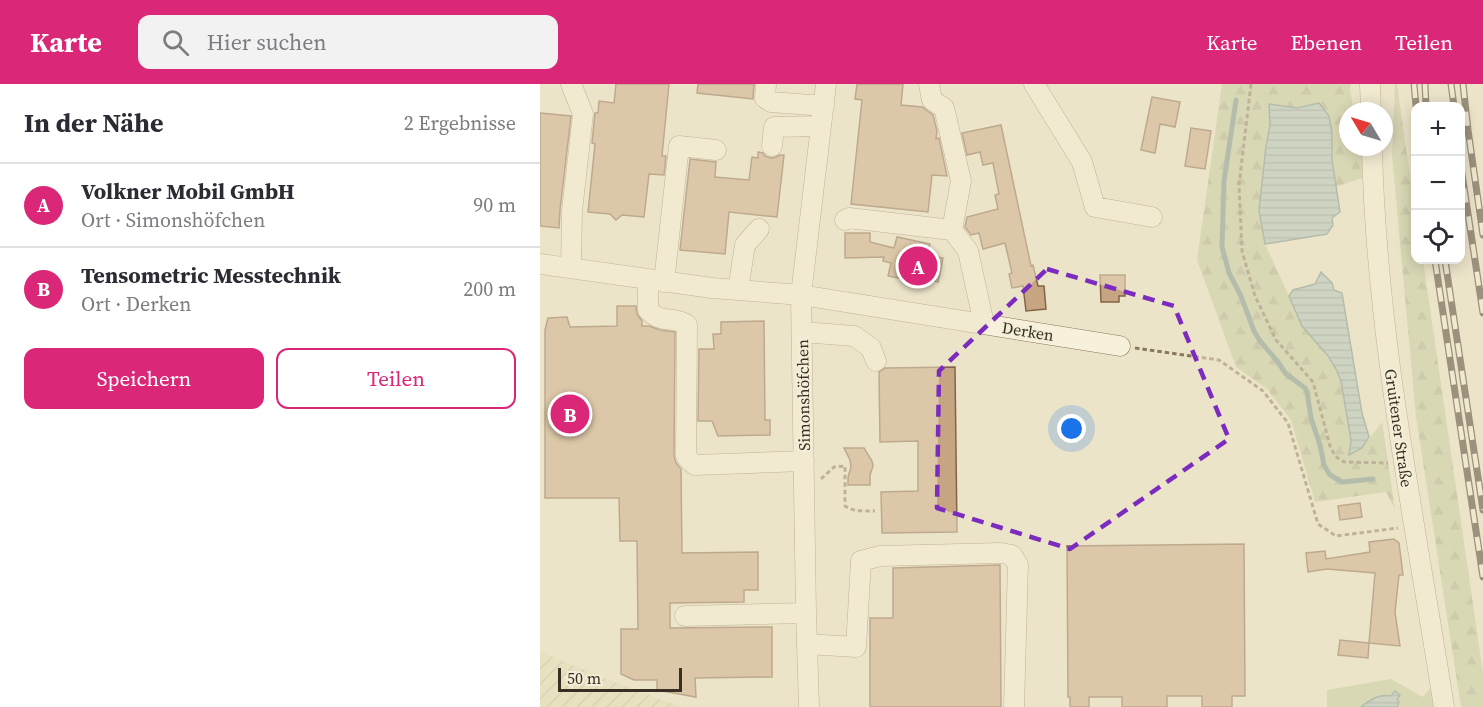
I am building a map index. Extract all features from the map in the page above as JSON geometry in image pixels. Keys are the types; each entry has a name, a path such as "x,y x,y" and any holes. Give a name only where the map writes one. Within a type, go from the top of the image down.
{"street":[{"path":"571,84 583,114 572,211 571,268"},
{"path":"766,84 765,98 771,102 824,106"},
{"name":"Simonshöfchen","path":"809,707 801,295 826,84"},
{"path":"929,84 932,100 944,108 961,181 952,230"},
{"path":"1034,84 1082,162 1095,207 1152,217"},
{"path":"1370,84 1371,102"},
{"path":"772,146 774,127 821,126"},
{"path":"716,150 679,146 656,281 648,310 660,319 682,321 687,325 686,456 695,465 804,461"},
{"name":"Gruitener Straße","path":"1372,156 1378,271 1403,464 1444,707"},
{"path":"844,220 849,218 952,230 968,251 984,324"},
{"path":"738,290 745,245 759,229"},
{"name":"Derken","path":"540,264 656,281 801,295 1120,346"},
{"path":"802,332 854,336 871,348 876,361"},
{"path":"807,644 856,647 861,561 880,556 1001,553 1012,555 1018,565 1014,707"},
{"path":"685,616 806,613"}],"path":[{"path":"1251,84 1239,185 1242,251 1255,296 1276,340 1313,382 1330,446 1335,456 1344,462 1403,464"},
{"path":"1120,346 1219,360 1263,391 1288,423 1318,524 1336,536 1415,526"},
{"path":"804,494 834,467 844,466 845,506 858,512 875,511"}],"highlighted area":[{"path":"1047,269 1174,306 1229,439 1070,549 937,508 939,371"}],"shaded area":[{"path":"544,653 681,707 540,707 540,654"}],"green space":[{"path":"1222,84 1351,84 1352,102 1339,102 1339,156 1362,156 1365,177 1336,187 1332,159 1332,133 1297,108 1270,104 1270,126 1259,211 1265,244 1297,316 1336,369 1341,381 1351,440 1362,448 1382,422 1395,509 1386,492 1315,502 1291,420 1267,389 1236,367 1197,260"},
{"path":"1395,84 1397,84 1411,183 1411,264 1424,264 1483,673 1483,707 1461,707 1416,417 1392,156"},
{"path":"1391,679 1423,697 1435,683 1438,707 1327,707 1327,690"}],"water":[{"path":"1319,103 1329,116 1332,133 1332,160 1340,212 1332,218 1333,225 1327,234 1265,244 1259,211 1270,126 1269,104 1297,108"},
{"path":"1321,272 1332,283 1334,290 1342,293 1362,413 1369,437 1362,448 1349,455 1351,440 1341,381 1328,356 1302,326 1289,296 1293,290 1315,284"},
{"path":"1395,691 1400,695 1397,707 1361,707 1375,698 1391,696"}],"building":[{"path":"616,84 669,84 662,156 666,156 664,175 649,174 644,217 622,215 616,220 610,214 588,212 595,144 592,143 595,113 598,113 599,101 614,103"},
{"path":"698,84 754,84 753,99 697,93"},
{"path":"857,84 903,84 901,105 922,107 933,115 937,131 936,139 939,138 947,176 932,175 928,212 851,204 862,100 855,99"},
{"path":"1152,97 1180,102 1175,127 1160,124 1155,153 1141,150"},
{"path":"540,113 571,116 559,228 540,226"},
{"path":"1001,125 1031,266 1033,265 1038,286 1044,286 1046,309 1026,311 1023,286 1012,288 1009,274 1012,273 1005,243 983,249 979,233 971,235 965,227 967,217 998,209 995,195 999,194 993,163 983,165 980,152 967,155 962,133"},
{"path":"1191,128 1211,131 1205,169 1185,166"},
{"path":"758,152 771,158 784,155 777,217 729,212 725,254 680,250 690,159 716,162 715,177 749,180 752,157 758,158"},
{"path":"845,233 870,233 870,242 894,248 897,237 930,244 927,255 943,258 938,282 910,275 909,280 888,276 891,263 883,261 884,257 845,258"},
{"path":"1100,275 1125,275 1125,296 1119,296 1119,302 1101,302"},
{"path":"617,306 636,306 642,326 675,332 674,456 681,469 682,553 758,552 758,590 744,590 744,602 670,603 670,628 772,627 772,677 695,678 696,697 657,690 657,680 634,680 621,674 621,629 638,629 637,541 620,541 619,498 545,498 545,330 548,318 567,317 570,327 617,326"},
{"path":"764,321 765,420 770,420 770,435 718,436 712,421 698,421 699,349 714,349 713,334 721,334 721,322"},
{"path":"955,367 957,532 882,533 881,492 918,491 918,441 880,442 879,372 885,368"},
{"path":"844,448 864,448 873,466 870,485 848,485 851,467"},
{"path":"1360,503 1362,517 1340,520 1338,506"},
{"path":"1394,539 1399,543 1403,575 1399,575 1395,612 1400,646 1369,643 1375,573 1327,569 1308,572 1306,553 1325,551 1326,559 1370,552 1369,542"},
{"path":"1244,544 1245,696 1232,696 1232,707 1202,707 1202,696 1167,696 1167,707 1122,707 1122,697 1089,697 1089,707 1070,707 1070,697 1068,697 1067,546"},
{"path":"1000,565 1001,707 870,707 870,618 893,618 893,568"},
{"path":"1340,640 1369,643 1368,658 1338,655"}],"waterway":[{"path":"1236,100 1224,181 1222,247 1229,273 1260,341 1286,374 1305,388 1324,465 1330,475 1342,482 1373,479"}],"railway":[{"path":"1414,84 1416,102"},
{"path":"1425,84 1426,102"},
{"path":"1451,84 1453,102"},
{"path":"1463,84 1483,235"},
{"path":"1465,194 1483,313"},
{"path":"1436,264 1483,577"},
{"path":"1446,264 1483,510"}],"place":[{"name":"Volkner Mobil GmbH","path":"918,266"},
{"name":"Tensometric Messtechnik","path":"570,414"}]}
